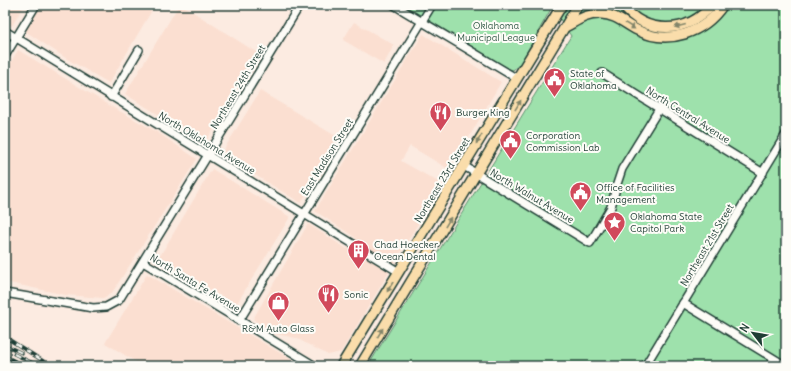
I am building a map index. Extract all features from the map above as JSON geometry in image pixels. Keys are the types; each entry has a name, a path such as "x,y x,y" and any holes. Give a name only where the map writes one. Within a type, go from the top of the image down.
{"main road":[{"name":"Northeast 23rd Street","path":"341,366 562,5"},
{"path":"360,366 578,5"},
{"path":"622,5 632,15 648,25 671,28 699,18 712,5"},
{"path":"566,26 588,15 602,14 616,18 647,34 674,37 696,30 707,23 723,5"}],"street":[{"path":"5,56 36,5"},
{"name":"Northeast 24th Street","path":"143,262 300,5"},
{"path":"394,5 516,78"},
{"name":"East Madison Street","path":"239,321 432,5"},
{"name":"North Oklahoma Avenue","path":"5,32 399,272"},
{"path":"111,97 139,50"},
{"name":"North Central Avenue","path":"602,73 763,173"},
{"name":"North Walnut Avenue","path":"464,166 590,243 611,207 622,169 659,109"},
{"name":"Northeast 21st Street","path":"645,366 786,134"},
{"name":"North Santa Fe Avenue","path":"5,293 100,309 110,306 119,300 143,262 315,366"},
{"path":"683,304 786,366"}],"shaded area":[{"path":"5,5 24,5 12,26 5,22"},
{"path":"41,5 155,5 109,83 67,59 25,31"},
{"path":"179,5 182,5 259,54 205,143 125,94"},
{"path":"354,22 394,45 384,64 343,40"},
{"path":"423,34 501,82 450,170 410,146 401,161 442,184 341,352 328,355 296,338 271,333 253,319 308,224 347,249 356,238 315,211"},
{"path":"18,50 157,132 197,159 112,293 103,298 66,295 5,282 5,72"},
{"path":"260,91 339,138 301,203 221,154"},
{"path":"212,169 290,217 236,305 158,259"},
{"path":"147,274 302,366 143,366 105,343"}],"green space":[{"name":"Oklahoma State Capitol Park","path":"404,5 786,5 786,366 368,366 571,36 552,7 520,64 513,70"}],"railway":[{"path":"5,337 51,366"},
{"path":"5,345 22,353"},
{"path":"14,354 39,366"},
{"path":"5,356 19,363"}],"place":[{"name":"State of Oklahoma","path":"555,98"},
{"name":"Burger King","path":"440,132"},
{"name":"Corporation Commission Lab","path":"511,160"},
{"name":"Office of Facilities Management","path":"580,212"},
{"name":"Oklahoma State Capitol Park","path":"615,242"},
{"name":"Chad Hoecker Ocean Dental","path":"359,270"},
{"name":"Sonic","path":"328,314"},
{"name":"R&M Auto Glass","path":"278,322"}],"park label":[{"name":"Oklahoma Municipal League","path":"496,30"}]}
